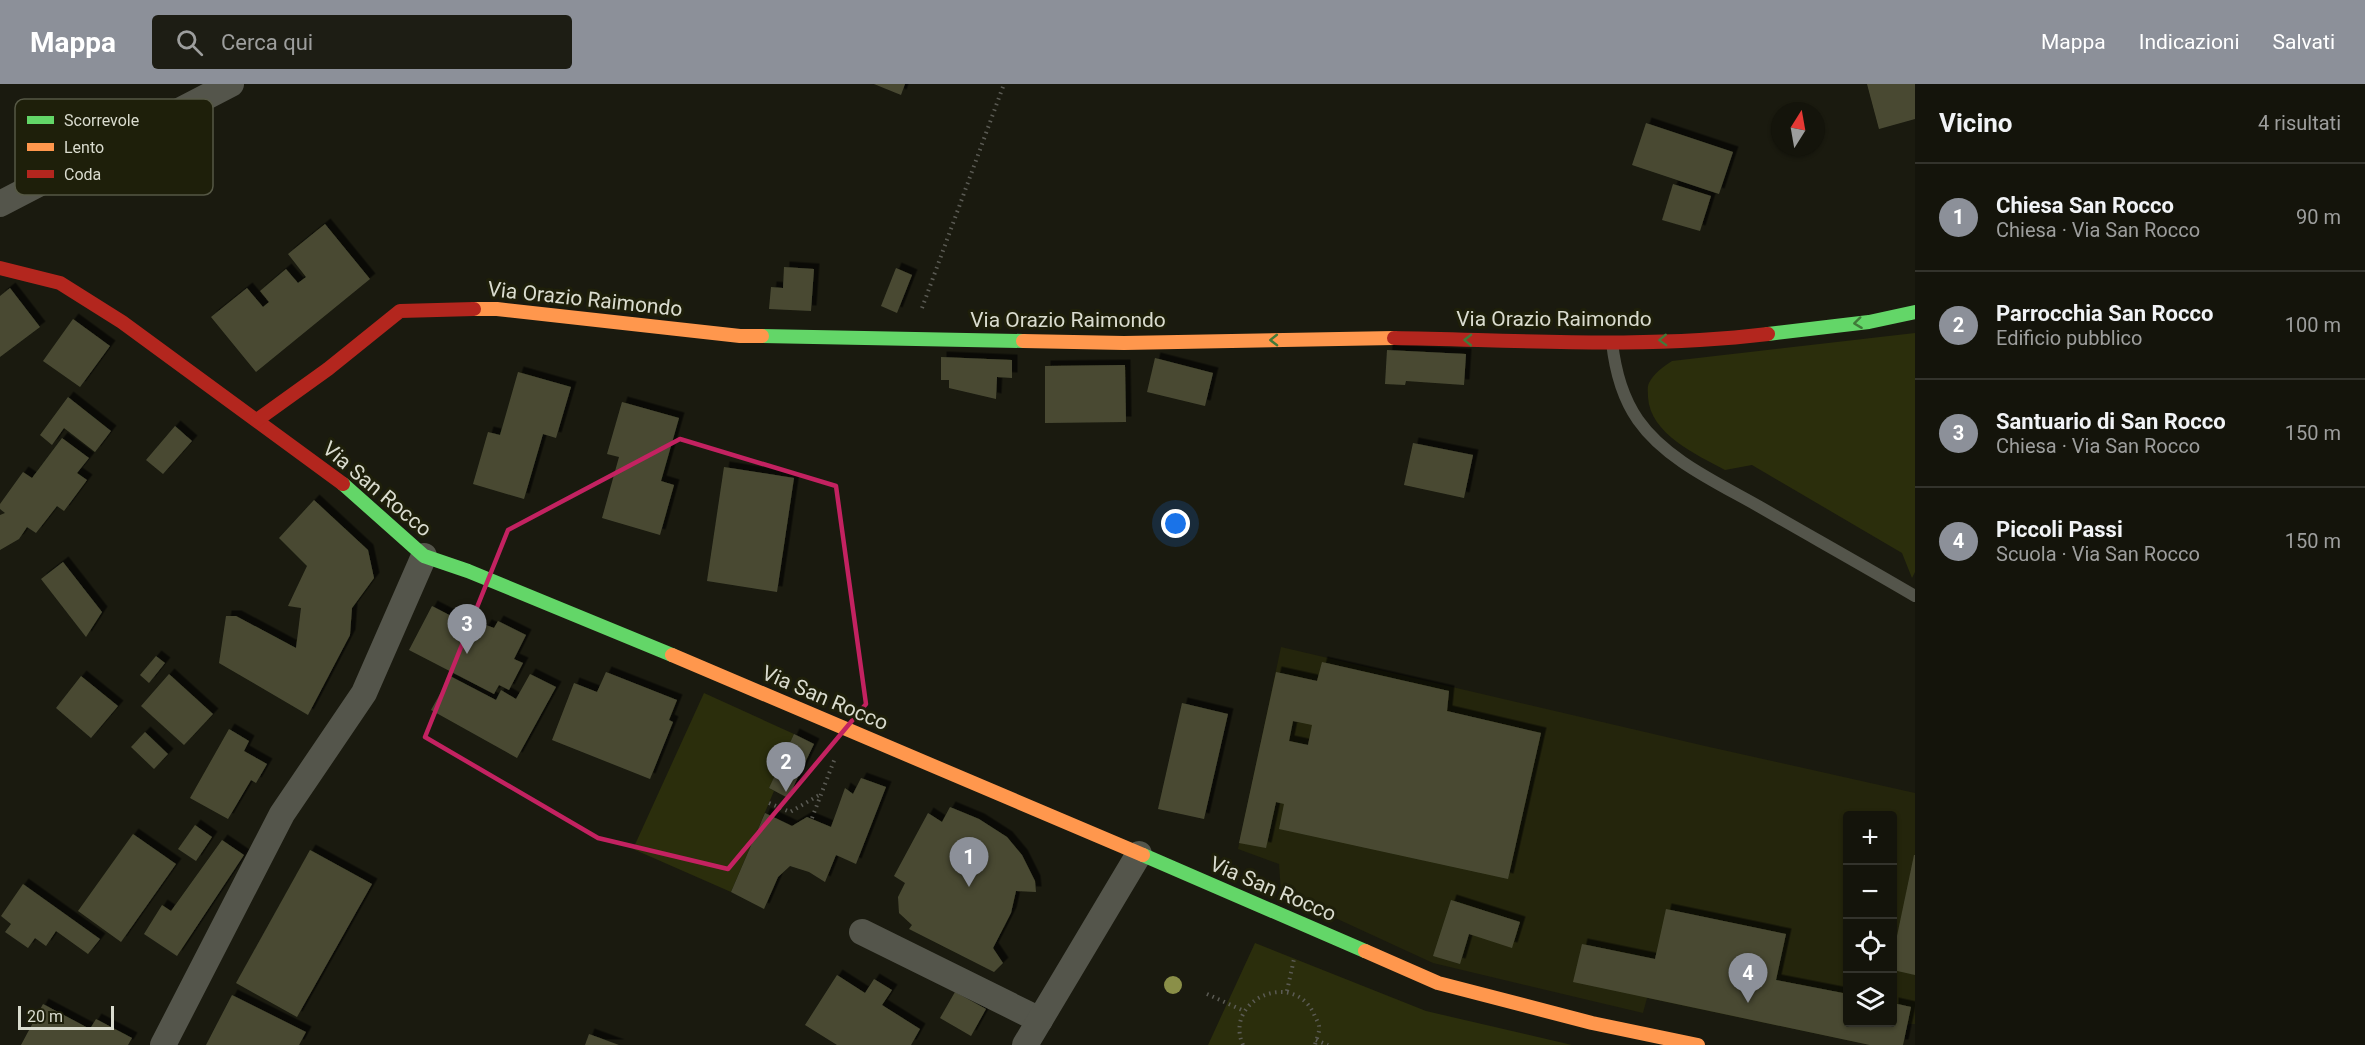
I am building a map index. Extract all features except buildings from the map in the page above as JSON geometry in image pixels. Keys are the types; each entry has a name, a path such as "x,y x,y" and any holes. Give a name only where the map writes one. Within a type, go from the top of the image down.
{"street":[{"path":"202,99 231,84"},
{"path":"0,204 17,195"},
{"name":"Via San Rocco","path":"0,268 60,283 122,322 354,492 423,556 478,575 1438,983 1592,1023 1698,1045"},
{"name":"Via Orazio Raimondo","path":"257,420 328,369 400,311 497,309 740,336 1124,343 1369,338 1612,342 1736,338 1869,322 1915,312"},
{"path":"163,1045 282,814 364,693 423,556"},
{"path":"1025,1045 1139,854"},
{"path":"862,932 1040,1020"}],"lane":[{"path":"1612,342 1618,379 1637,419 1653,438 1693,469 1915,596"}],"path":[{"path":"910,340 1004,84"},
{"path":"812,818 846,730"},
{"path":"769,803 790,812 821,794"},
{"path":"1287,991 1294,959"},
{"path":"1243,1045 1239,1035 1244,1011 1262,994 1287,991 1309,1004 1319,1026 1316,1042 1328,1045"},
{"path":"1207,994 1244,1011"}],"highlighted area":[{"path":"680,439 836,486 866,704 728,869 598,838 425,737 508,530"}],"shaded area":[{"path":"1915,333 1915,572 1912,578 1902,553 1752,465 1725,470 1701,457 1666,432 1657,422 1651,410 1648,397 1649,383 1656,373 1672,361"},
{"path":"1281,647 1915,793 1915,1024 1907,1024 1903,1045 1870,1045 1647,998 1643,1013 1433,963 1281,893 1279,864 1238,849"},
{"path":"704,693 794,734 769,788 774,791 731,892 633,849"},
{"path":"1255,943 1426,1011 1572,1045 1208,1045"}],"traffic: fast":[{"path":"1768,334 1869,322 1915,312"},
{"path":"762,336 1023,341"},
{"path":"343,484 424,556 468,571 672,655"},
{"path":"1143,855 1365,951"}],"traffic: slow":[{"path":"474,309 497,309 740,336 762,336"},
{"path":"1023,341 1124,343 1394,338"},
{"path":"672,655 1143,855"},
{"path":"1365,951 1438,983 1592,1023 1698,1045"}],"traffic: jam":[{"path":"0,268 60,283 122,322 343,484"},
{"path":"257,420 328,369 400,311 474,309"},
{"path":"1394,338 1628,342 1721,339 1768,334"}],"place":[{"name":"Santuario di San Rocco","path":"467,654"},
{"name":"Parrocchia San Rocco","path":"786,792"},
{"name":"Chiesa San Rocco","path":"969,887"},
{"name":"Piccoli Passi","path":"1748,1003"}]}
